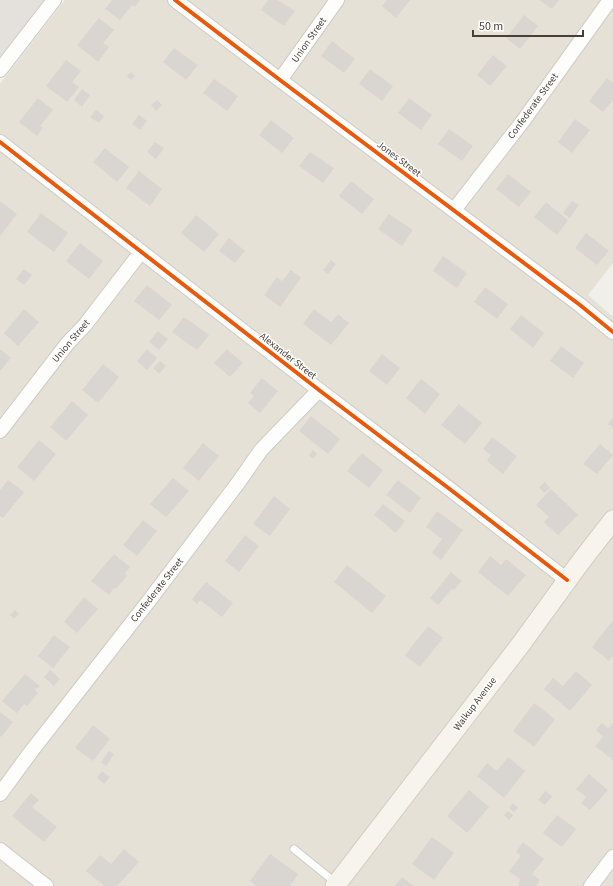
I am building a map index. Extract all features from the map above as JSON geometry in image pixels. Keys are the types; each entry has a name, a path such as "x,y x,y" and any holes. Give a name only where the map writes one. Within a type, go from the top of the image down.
{"street":[{"path":"0,70 54,0"},
{"name":"Jones Street","path":"175,0 580,304 613,332"},
{"name":"Union Street","path":"280,80 337,0"},
{"name":"Confederate Street","path":"454,210 523,120 610,0"},
{"name":"Alexander Street","path":"0,142 319,390 567,580"},
{"name":"Union Street","path":"0,431 67,344 85,325 141,252"},
{"name":"Confederate Street","path":"0,794 30,753 153,596 233,490 261,450 319,390"},
{"name":"Walkup Avenue","path":"336,885 521,644 613,520"},
{"path":"0,850 46,886"},
{"path":"591,886 613,857"}],"lane":[{"path":"294,849 336,885"}],"shaded area":[{"path":"0,0 45,0 0,60"},
{"path":"65,0 613,0 613,263 588,295 613,317 613,886 0,886 0,84"}],"building":[{"path":"112,0 140,0 135,7 132,5 120,20 105,9"},
{"path":"268,0 278,0 295,11 284,26 261,10"},
{"path":"387,0 410,0 396,18 382,6"},
{"path":"539,0 559,0 552,9"},
{"path":"524,15 538,26 520,49 506,38"},
{"path":"99,18 114,30 103,43 109,47 98,62 77,45"},
{"path":"332,41 355,59 344,73 321,56"},
{"path":"174,48 198,65 186,80 163,62"},
{"path":"493,55 507,66 490,86 477,75"},
{"path":"66,60 81,71 72,82 79,87 67,102 46,86"},
{"path":"370,69 393,86 382,101 359,84"},
{"path":"131,72 135,76 131,80 127,76"},
{"path":"607,78 613,83 613,100 603,112 589,101"},
{"path":"214,79 238,96 227,111 203,93"},
{"path":"82,89 90,95 82,107 74,100"},
{"path":"38,98 53,110 40,126 43,128 37,136 19,122"},
{"path":"409,98 432,115 421,130 398,113"},
{"path":"157,100 162,105 156,111 151,105"},
{"path":"96,110 104,116 99,123 90,117"},
{"path":"139,115 147,121 140,130 132,124"},
{"path":"575,119 590,130 572,153 558,142"},
{"path":"271,120 294,138 282,153 259,135"},
{"path":"449,129 473,146 462,161 438,144"},
{"path":"155,142 164,148 156,159 147,152"},
{"path":"105,148 129,167 117,182 93,162"},
{"path":"310,152 334,168 323,183 299,166"},
{"path":"139,171 162,189 150,206 126,188"},
{"path":"508,174 531,192 519,207 496,189"},
{"path":"351,181 374,199 362,214 339,196"},
{"path":"0,201 17,214 0,236"},
{"path":"572,201 579,205 570,218 563,213"},
{"path":"546,202 568,220 557,235 534,217"},
{"path":"41,213 68,233 54,252 27,232"},
{"path":"389,214 413,230 402,246 378,229"},
{"path":"196,215 219,234 204,252 181,233"},
{"path":"586,233 609,251 597,265 575,248"},
{"path":"229,238 245,251 235,263 219,251"},
{"path":"80,243 103,261 89,279 66,261"},
{"path":"443,256 467,273 457,288 433,271"},
{"path":"331,260 336,264 328,274 323,270"},
{"path":"24,269 32,275 24,285 16,279"},
{"path":"291,270 301,278 280,307 264,295 277,277 282,281"},
{"path":"147,285 172,305 159,320 134,301"},
{"path":"485,287 508,304 497,319 474,302"},
{"path":"24,309 39,322 18,346 4,333"},
{"path":"314,309 331,322 338,314 349,323 331,345 303,324"},
{"path":"521,315 544,333 533,348 510,329"},
{"path":"184,317 209,335 197,350 172,332"},
{"path":"158,331 168,339 159,350 149,342"},
{"path":"561,346 584,363 573,378 550,361"},
{"path":"0,349 11,358 0,371"},
{"path":"147,349 157,358 147,370 137,361"},
{"path":"227,349 243,363 230,377 214,363"},
{"path":"382,354 400,368 387,385 369,371"},
{"path":"160,361 166,366 159,374 153,368"},
{"path":"103,364 119,377 98,403 82,390"},
{"path":"262,378 278,391 260,413 248,403 254,396 250,393"},
{"path":"421,379 440,394 425,414 406,398"},
{"path":"72,401 88,415 66,441 50,427"},
{"path":"459,404 482,423 465,444 441,425"},
{"path":"311,416 340,439 328,454 299,431"},
{"path":"613,417 613,428 608,424"},
{"path":"492,437 517,456 503,474 487,461 491,455 483,449"},
{"path":"39,440 56,454 34,481 17,467"},
{"path":"203,443 219,456 199,481 183,468"},
{"path":"600,444 613,455 597,474 583,464"},
{"path":"313,450 317,454 313,459 309,455"},
{"path":"362,453 383,470 369,488 347,471"},
{"path":"173,478 189,491 166,517 150,504"},
{"path":"8,480 24,492 3,518 0,516 0,490"},
{"path":"398,480 421,498 410,513 386,495"},
{"path":"545,482 550,488 544,493 539,487"},
{"path":"551,489 578,515 558,535 544,522 549,517 536,505"},
{"path":"274,496 290,509 270,536 253,524"},
{"path":"383,504 405,521 396,533 374,515"},
{"path":"437,511 463,530 441,560 432,553 442,539 426,527"},
{"path":"143,520 157,531 137,556 123,545"},
{"path":"245,535 259,546 239,572 225,561"},
{"path":"114,554 130,567 125,573 127,576 109,595 91,581"},
{"path":"490,556 501,565 506,559 526,575 508,596 478,572"},
{"path":"347,565 386,596 372,613 334,582"},
{"path":"451,572 462,581 454,590 452,589 438,605 430,598"},
{"path":"206,582 233,603 222,617 200,600 197,604 192,599"},
{"path":"84,597 98,609 77,633 64,622"},
{"path":"15,610 19,614 14,619 10,615"},
{"path":"613,620 613,656 609,661 592,647"},
{"path":"428,626 443,638 420,667 405,655"},
{"path":"54,635 70,647 53,668 38,656"},
{"path":"50,670 60,679 54,686 44,677"},
{"path":"576,671 592,685 570,711 544,689 553,678 563,686"},
{"path":"25,674 40,686 35,690 38,693 27,706 24,704 17,713 2,701"},
{"path":"534,703 555,719 534,747 513,731"},
{"path":"0,712 13,722 1,737 0,736"},
{"path":"602,723 608,728 613,723 613,760 595,746 603,737 596,730"},
{"path":"93,725 110,739 93,761 75,748"},
{"path":"109,751 114,754 106,766 101,762"},
{"path":"508,757 525,771 504,798 477,776 487,763 497,771"},
{"path":"102,771 110,777 104,784 97,778"},
{"path":"589,774 608,790 590,810 581,803 586,797 576,789"},
{"path":"469,790 489,807 467,833 447,816"},
{"path":"545,791 552,796 545,805 538,800"},
{"path":"31,793 39,800 32,807 57,827 44,842 12,816"},
{"path":"513,803 518,808 514,812 509,808"},
{"path":"508,811 513,815 509,820 504,815"},
{"path":"557,815 576,829 562,847 543,833"},
{"path":"432,837 454,853 434,880 412,864"},
{"path":"523,842 544,859 532,874 540,880 536,886 520,886 518,884 521,880 509,871 521,856 516,852"},
{"path":"124,849 139,862 117,886 104,886 86,871 100,855 111,864"},
{"path":"270,854 298,874 290,886 256,886 250,881"},
{"path":"402,877 414,886 395,886"}],"cycle path":[{"path":"175,0 580,305 613,332"},
{"path":"0,142 319,390 567,580"}]}
